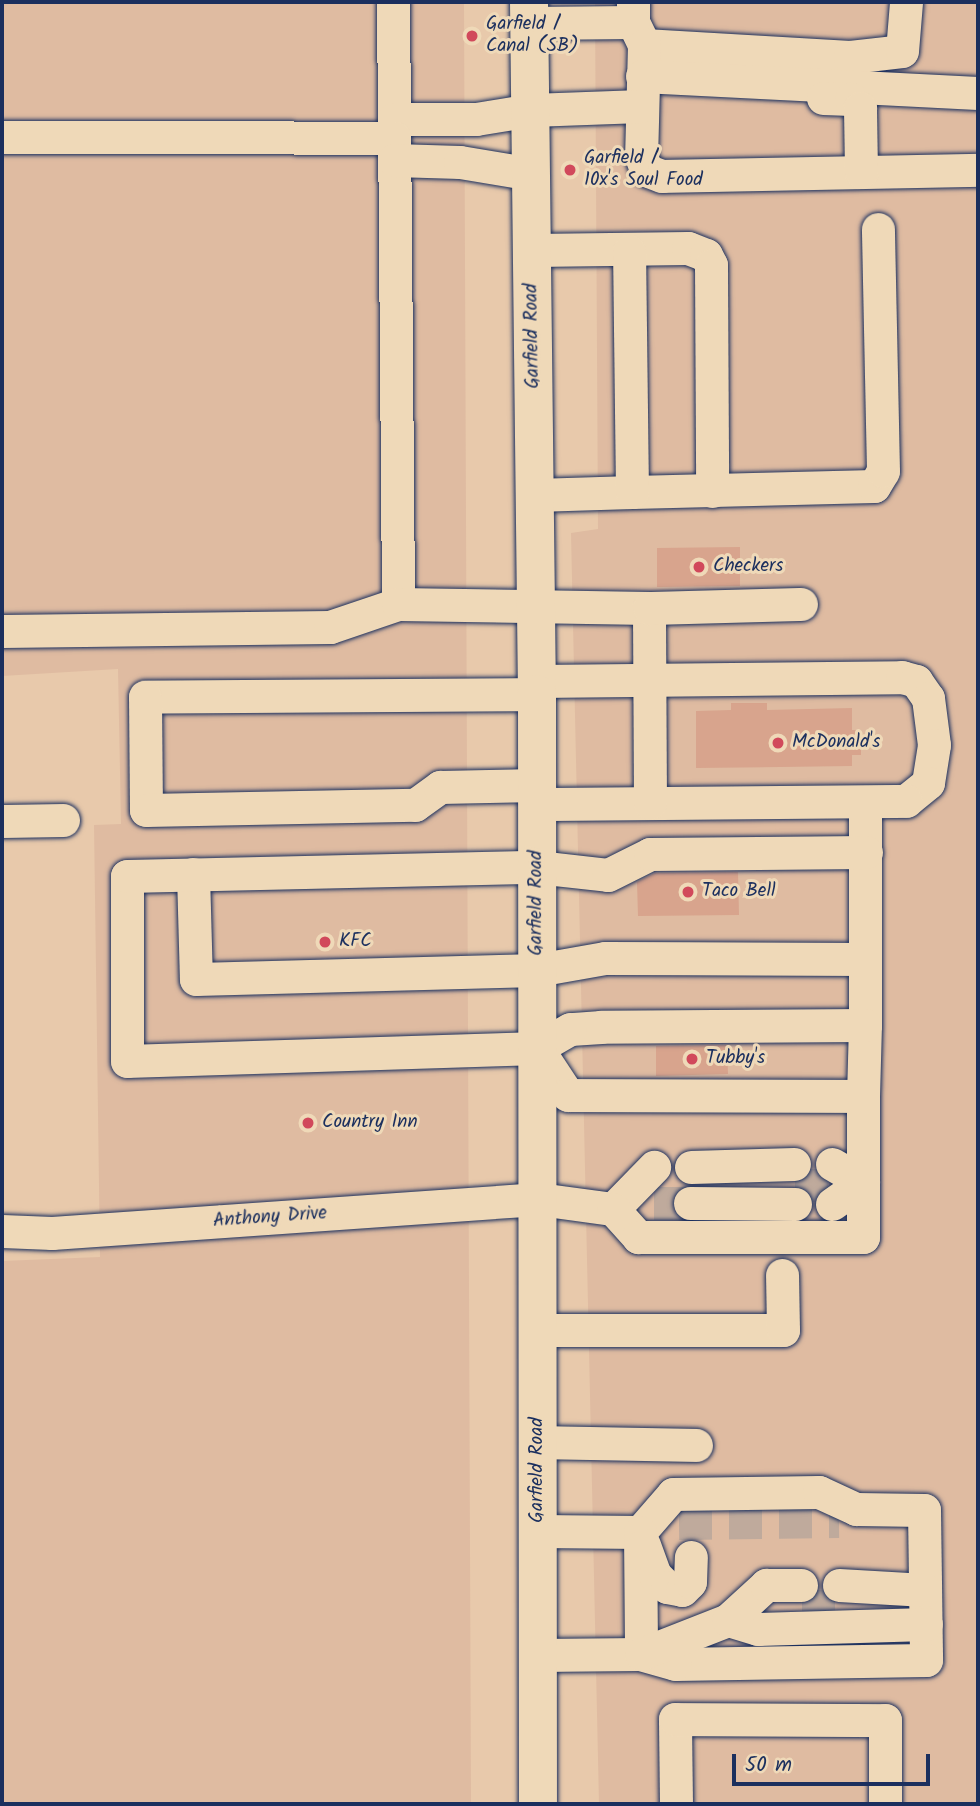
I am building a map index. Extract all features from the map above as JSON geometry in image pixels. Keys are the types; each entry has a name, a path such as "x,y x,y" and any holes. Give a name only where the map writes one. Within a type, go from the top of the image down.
{"main road":[{"name":"Garfield Road","path":"529,13 537,687 538,1804"}],"street":[{"path":"393,2 398,604"},
{"path":"2,137 394,139 476,119 531,110 639,50 850,58 892,55 902,51 906,2"},
{"path":"529,13 639,50 695,78 718,96 851,99 864,120 861,172"},
{"path":"639,50 641,156 646,170 662,176 978,170"},
{"path":"695,78 978,93"},
{"path":"394,139 460,162 532,174"},
{"path":"535,495 862,489 880,480 878,229"},
{"path":"533,250 629,251 688,248 706,255 711,265 712,491"},
{"path":"629,251 632,492"},
{"path":"2,631 330,627 398,604 536,610 801,604"},
{"path":"649,608 650,803"},
{"path":"650,680 916,681 928,698 933,722 928,782 906,800 865,802 650,803 440,787 415,805 146,810 145,697 537,687 650,680"},
{"path":"612,1209 638,1237 863,1237 840,1184 863,1096 865,802"},
{"path":"2,821 63,820"},
{"path":"865,1025 570,1029 537,1048 127,1062 127,876 537,867 608,875 650,854 866,852"},
{"path":"193,874 196,979 537,970 605,958 865,959"},
{"path":"537,1048 568,1095 863,1096"},
{"path":"690,1185 795,1184"},
{"name":"Anthony Drive","path":"2,1231 52,1233 539,1199 612,1209 654,1185"},
{"path":"538,1330 783,1330 782,1275"},
{"path":"538,1442 696,1445"},
{"path":"538,1656 641,1654 675,1664 926,1660 924,1510 856,1509 818,1492 673,1494 640,1532 641,1654"},
{"path":"839,1521 924,1522"},
{"path":"538,1531 640,1532 679,1523"},
{"path":"640,1532 655,1575 667,1587 682,1590 690,1582 691,1557"},
{"path":"641,1654 728,1620 766,1585 802,1596"},
{"path":"839,1595 884,1590 925,1590"},
{"path":"728,1620 758,1629 926,1624"},
{"path":"676,1804 675,1719 885,1720 885,1804"}],"shaded area":[{"path":"2,2 464,2 471,1804 2,1804 2,1261 100,1257 94,825 121,824 118,669 2,676"},
{"path":"595,2 978,2 978,1804 599,1804 571,533 598,529"}],"building":[{"name":"Checkers","path":"740,547 740,586 657,587 657,548"},
{"name":"McDonald's","path":"731,703 767,703 767,710 852,708 852,730 861,730 861,755 852,755 852,766 696,768 696,711 731,710"},
{"name":"Taco Bell","path":"738,872 739,915 638,916 637,882 655,873"},
{"name":"Tubby's","path":"727,1045 728,1074 656,1076 656,1046"}],"tunnel":[{"path":"795,1185 832,1185"},
{"path":"654,1203 690,1203"},
{"path":"679,1523 839,1521"},
{"path":"802,1606 839,1606"}],"place":[{"name":"Garfield / Canal (SB)","path":"472,36"},
{"name":"Garfield / 10x's Soul Food","path":"570,170"},
{"name":"Checkers","path":"699,567"},
{"name":"McDonald's","path":"778,743"},
{"name":"Taco Bell","path":"688,892"},
{"name":"KFC","path":"325,942"},
{"name":"Tubby's","path":"692,1059"},
{"name":"Country Inn","path":"308,1123"}]}
